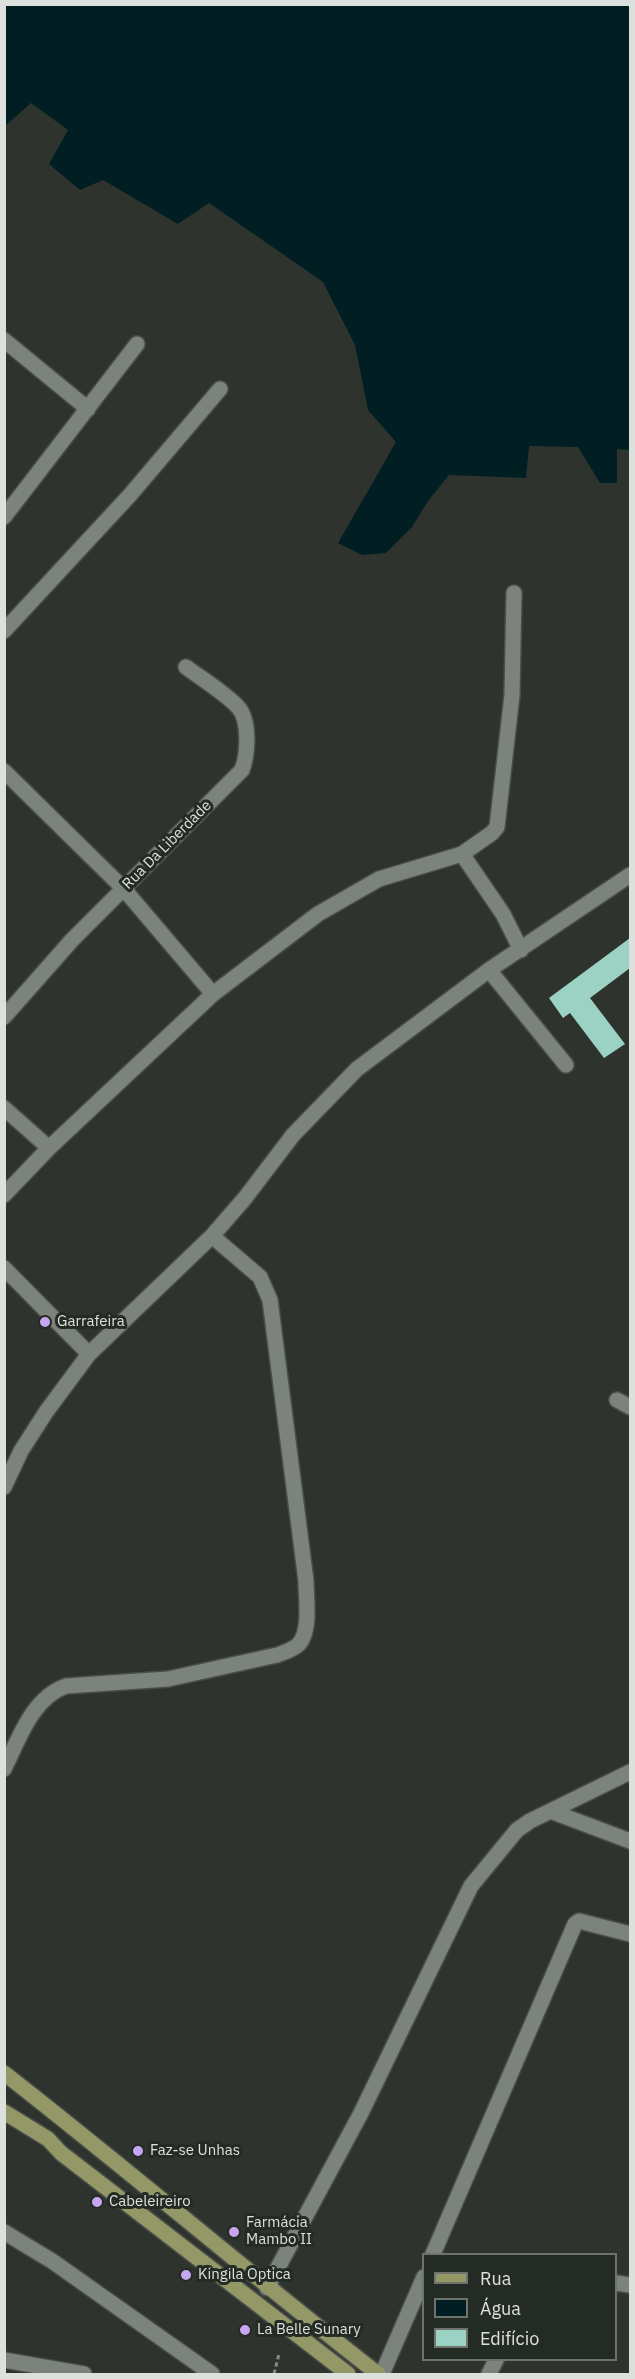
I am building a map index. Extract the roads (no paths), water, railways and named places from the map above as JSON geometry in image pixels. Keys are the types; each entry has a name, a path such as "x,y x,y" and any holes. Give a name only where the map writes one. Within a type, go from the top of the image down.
{"main road":[{"path":"4,2073 84,2134 267,2288 380,2374"},
{"path":"4,2112 48,2139 61,2153 348,2374"}],"street":[{"path":"4,340 87,409"},
{"path":"4,517 137,344"},
{"path":"4,631 130,495 220,389"},
{"path":"4,1195 49,1148 213,994 318,914 379,879 462,854 492,832 496,827 512,695 513,593"},
{"name":"Rua Da Liberdade","path":"4,1017 72,940 242,770 246,760 246,734 240,708 186,667"},
{"path":"4,771 123,888 213,994"},
{"path":"462,854 503,914 521,950"},
{"path":"4,1487 21,1451 46,1412 89,1354 212,1236 245,1198 293,1135 357,1069 489,970 630,875"},
{"path":"489,970 566,1065"},
{"path":"4,1108 49,1148"},
{"path":"4,1768 26,1723 43,1700 54,1690 66,1686 168,1679 277,1655 292,1650 300,1643 305,1628 306,1581 270,1300 260,1277 212,1236"},
{"path":"4,1268 89,1354"},
{"path":"267,2288 361,2113 471,1886 517,1830 630,1772"},
{"path":"553,1812 630,1841"},
{"path":"433,2253 575,1924 579,1921 630,1934"},
{"path":"4,2232 52,2261 212,2374"},
{"path":"380,2374 422,2279"},
{"path":"4,2360 84,2374"}],"water":[{"path":"5,4 630,5 630,450 617,449 617,483 600,483 578,447 529,446 526,478 449,475 428,501 412,527 386,553 362,555 338,543 396,442 368,410 355,345 323,282 209,203 178,224 103,180 80,190 49,164 68,130 31,103 5,126"}],"place":[{"name":"Garrafeira","path":"45,1322"},
{"name":"Faz-se Unhas","path":"138,2151"},
{"name":"Cabeleireiro","path":"97,2202"},
{"name":"Farmácia Mambo II","path":"234,2232"},
{"name":"Kingila Optica","path":"186,2275"},
{"name":"La Belle Sunary","path":"245,2330"}]}
